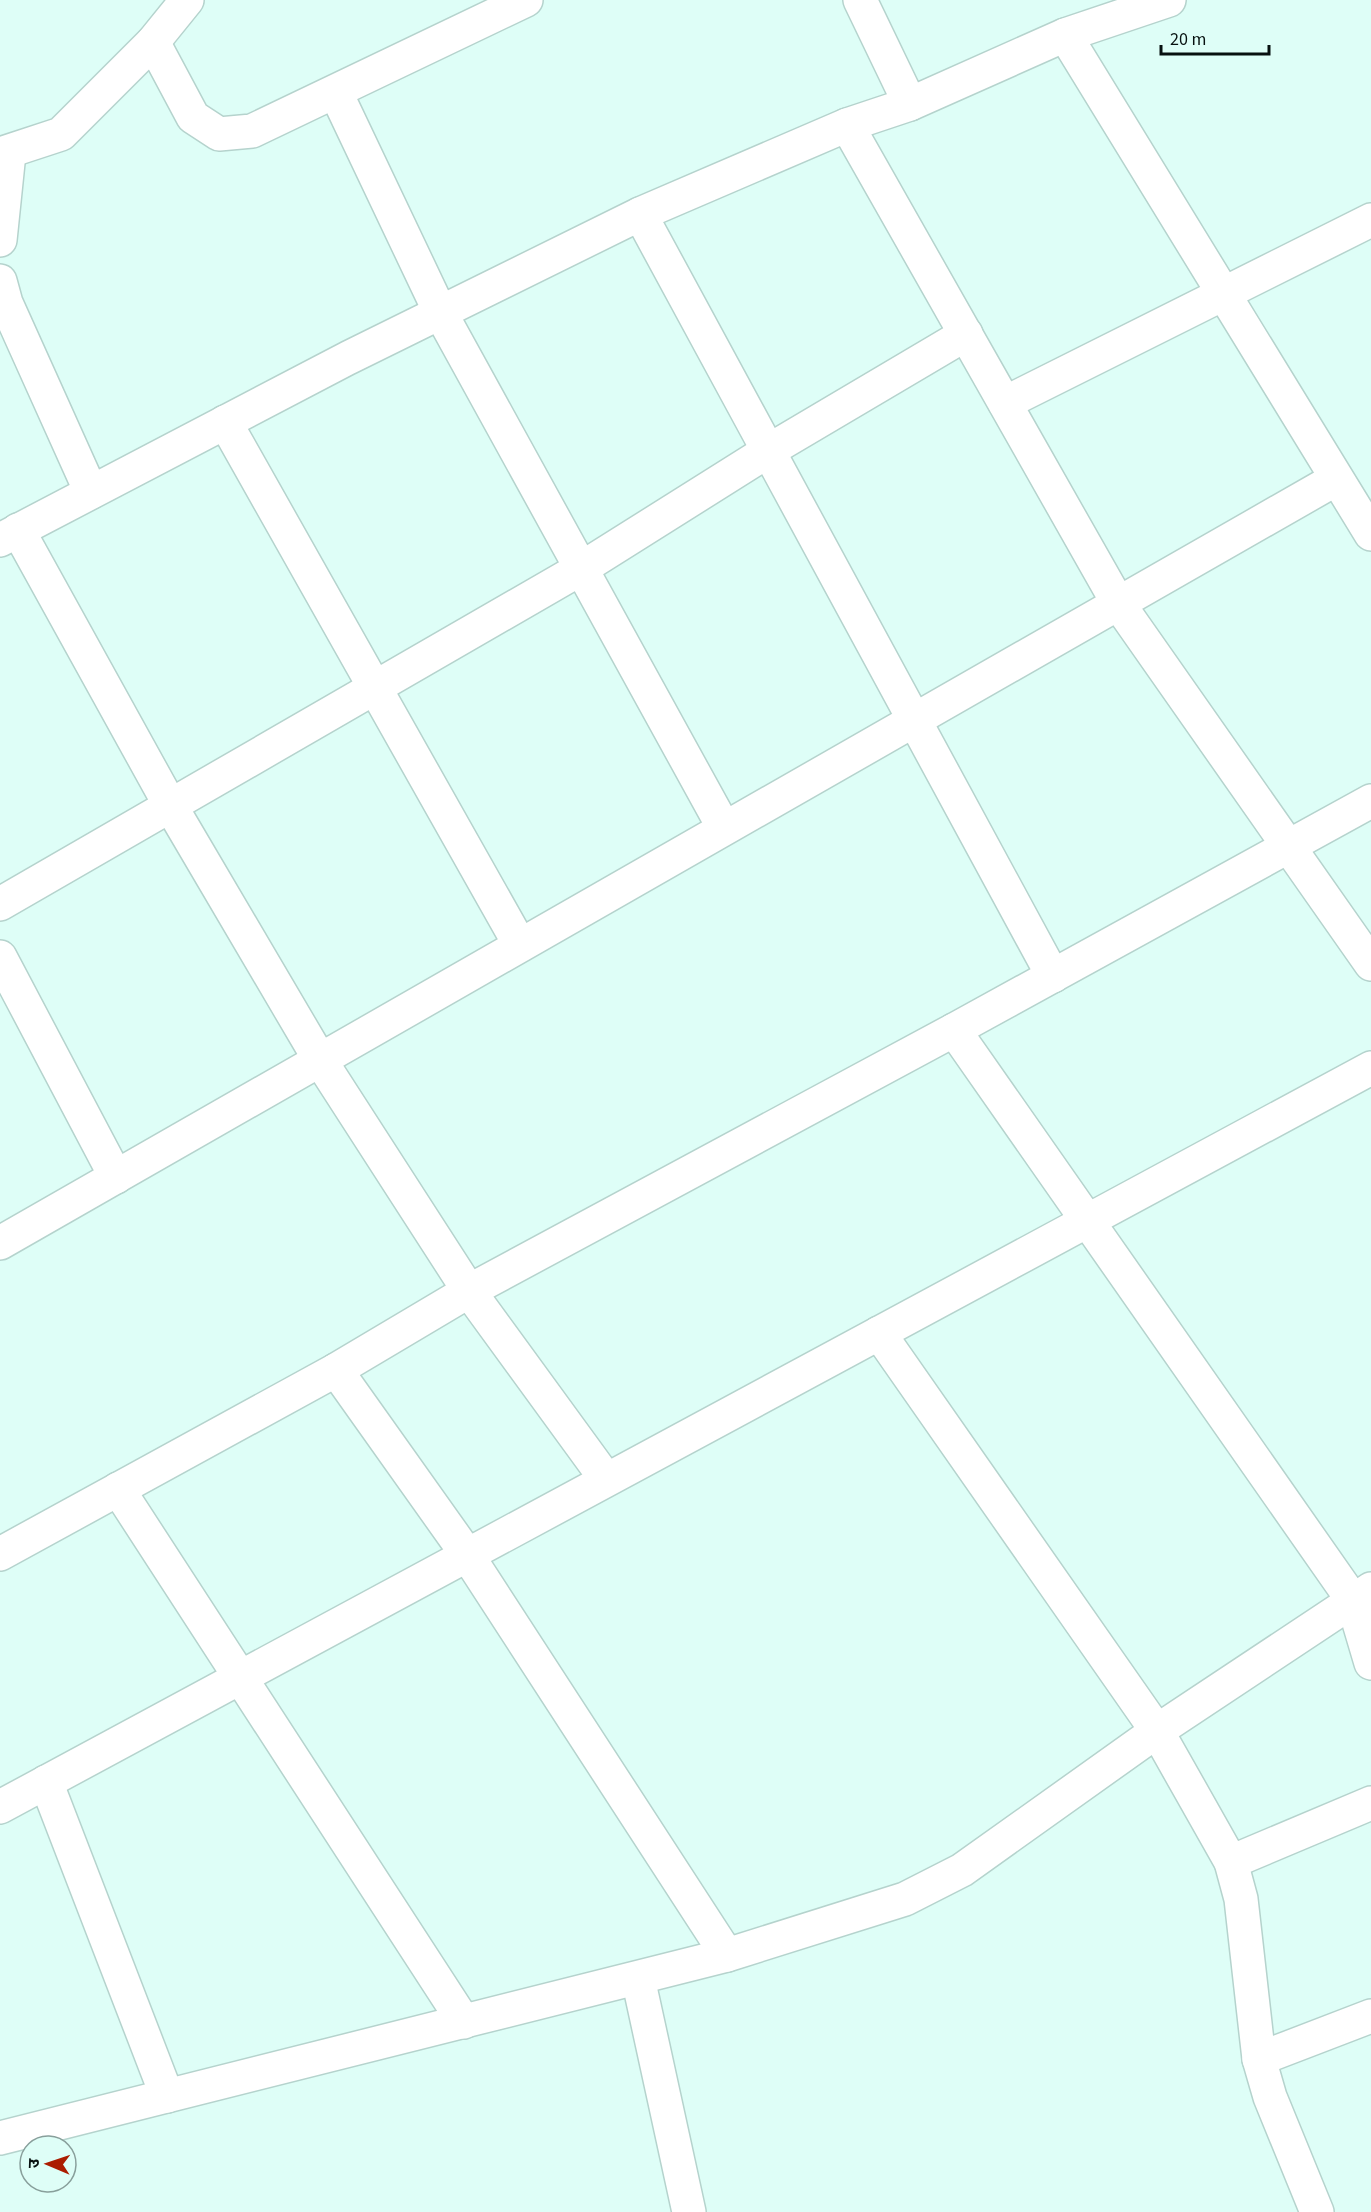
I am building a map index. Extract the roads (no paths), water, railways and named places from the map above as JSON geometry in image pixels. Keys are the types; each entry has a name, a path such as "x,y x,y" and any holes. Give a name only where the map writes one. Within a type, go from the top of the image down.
{"street":[{"path":"0,240 5,153 61,134 153,42 187,0"},
{"path":"153,42 193,117 219,134 252,131 336,93 526,0"},
{"path":"860,0 910,104"},
{"path":"606,1479 469,1291 320,1060 9,535 440,312 640,214 847,126 910,104 1065,35 1168,0"},
{"path":"1065,35 1371,534"},
{"path":"336,93 440,312 724,828"},
{"path":"847,126 1118,603 1371,964"},
{"path":"640,214 1053,976"},
{"path":"1005,403 1222,292 1371,220"},
{"path":"0,281 6,303 91,492"},
{"path":"0,904 582,568 768,451 966,334"},
{"path":"225,422 520,945"},
{"path":"0,1243 1336,478"},
{"path":"0,1554 336,1370 469,1291 954,1030 1371,801"},
{"path":"0,957 116,1177"},
{"path":"954,1030 1089,1222 1362,1594 1371,1664"},
{"path":"0,1807 466,1553 1089,1222 1371,1068"},
{"path":"879,1333 1157,1731 1231,1862 1241,1899 1259,2059 1270,2097 1317,2212"},
{"path":"336,1370 466,1553 726,1955"},
{"path":"118,1489 464,2022"},
{"path":"0,2138 726,1955 905,1899 962,1870 1157,1731 1362,1594"},
{"path":"46,1782 166,2096"},
{"path":"1231,1862 1371,1803"},
{"path":"638,1978 689,2212"},
{"path":"1259,2059 1371,2016"}]}
